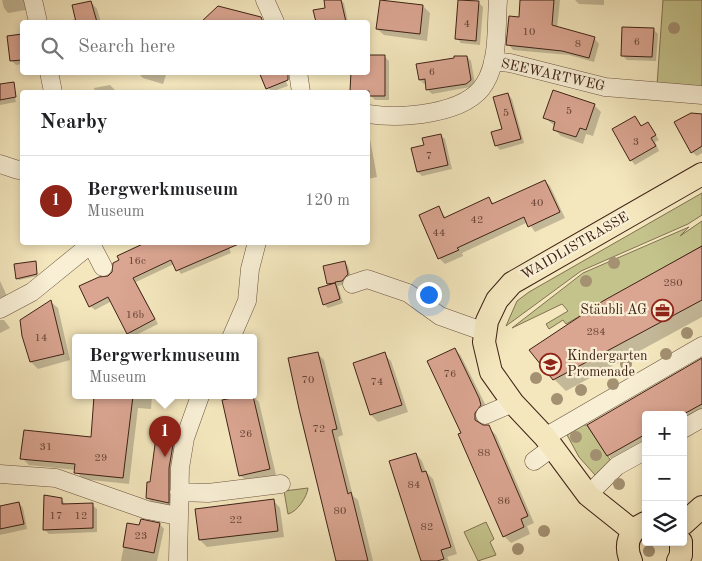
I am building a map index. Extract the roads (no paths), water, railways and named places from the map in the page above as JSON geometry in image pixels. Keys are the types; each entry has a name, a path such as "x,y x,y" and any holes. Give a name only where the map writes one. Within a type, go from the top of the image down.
{"main road":[{"name":"WAIDLISTRASSE","path":"640,527 588,495 549,442 512,403 490,372 485,353 485,332 497,300 516,279 702,174"},
{"path":"687,521 702,508"},
{"path":"631,561 628,545 640,527"},
{"path":"678,561 681,555 681,546"}],"street":[{"path":"33,0 38,20"},
{"path":"370,114 412,116 460,104 476,95 486,83 493,61 498,0"},
{"path":"270,2 274,20"},
{"name":"SEEWARTWEG","path":"493,61 510,63 605,87 702,95"},
{"path":"50,75 53,90"},
{"path":"298,75 301,90"},
{"path":"0,164 20,170"},
{"path":"0,309 32,292 90,245"},
{"path":"93,245 103,268"},
{"path":"233,334 247,301 250,269 256,245"},
{"path":"352,284 368,279 408,292 440,316 485,332"},
{"path":"534,461 549,442 702,346"},
{"path":"178,561 179,492 185,438 199,399"},
{"path":"484,416 512,403"},
{"path":"687,427 702,418"},
{"path":"588,495 617,466 642,452"},
{"path":"0,474 56,478 147,510 178,516"},
{"path":"179,492 208,493 281,484"}],"place":[{"name":"Stäubli AG","path":"663,310"},
{"name":"Kindergarten Promenade","path":"551,364"},
{"name":"Bergwerkmuseum","path":"165,457"}]}
